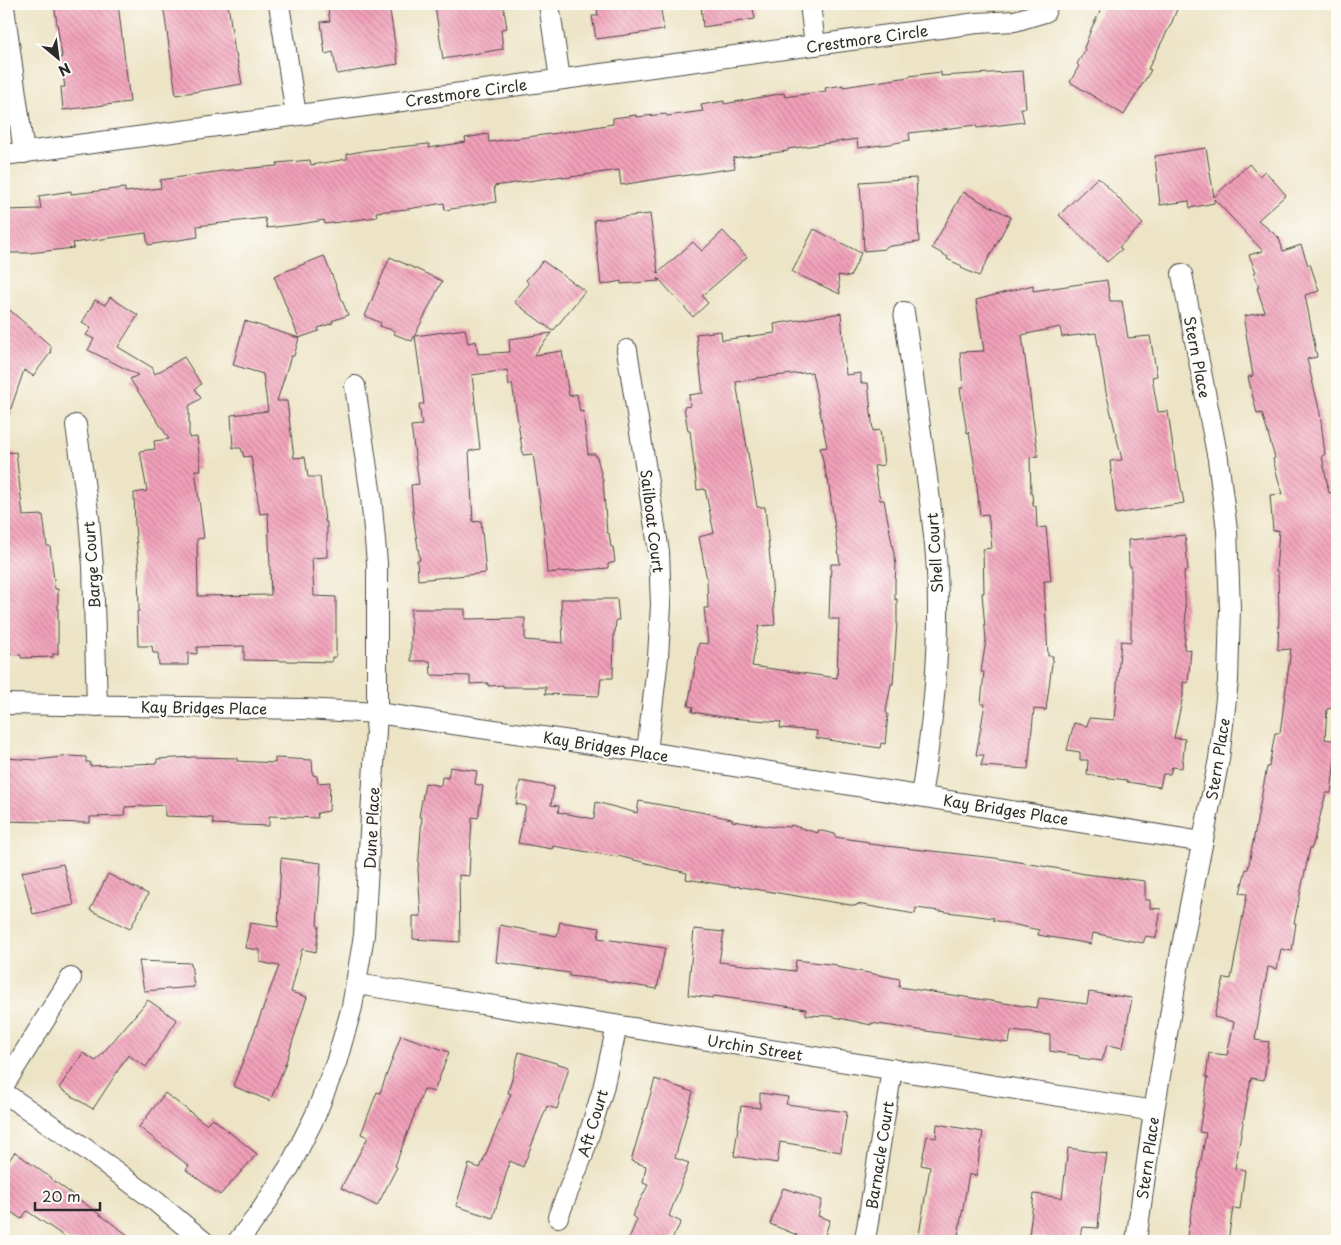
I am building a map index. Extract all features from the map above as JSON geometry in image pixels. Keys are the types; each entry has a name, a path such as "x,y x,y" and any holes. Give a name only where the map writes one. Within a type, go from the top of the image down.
{"street":[{"path":"280,4 296,115"},
{"path":"549,4 560,80"},
{"path":"810,4 815,45"},
{"name":"Crestmore Circle","path":"4,155 977,23 1015,21 1045,12 1048,4"},
{"path":"4,7 24,153"},
{"name":"Stern Place","path":"1136,1241 1154,1110 1181,951 1219,759 1228,681 1230,608 1227,530 1218,459 1182,274"},
{"name":"Shell Court","path":"904,312 932,511 937,572 938,632 928,759 921,796"},
{"name":"Sailboat Court","path":"627,350 659,552 661,605 658,657 647,752"},
{"name":"Dune Place","path":"238,1241 259,1214 290,1166 315,1116 336,1063 352,1007 364,936 377,713 377,563 371,496 355,386"},
{"name":"Barge Court","path":"76,425 89,518 93,566 97,706"},
{"name":"Kay Bridges Place","path":"4,704 294,709 377,713 647,752 1203,842"},
{"path":"4,1085 72,978"},
{"name":"Urchin Street","path":"357,984 1154,1110"},
{"name":"Aft Court","path":"558,1217 583,1154 603,1090 617,1026"},
{"name":"Barnacle Court","path":"864,1241 892,1069"},
{"path":"4,1093 79,1144 154,1200 204,1241"}],"building":[{"path":"54,4 118,4 130,102 63,110 61,87 65,87"},
{"path":"163,4 228,4 235,53 242,84 176,95"},
{"path":"327,4 389,4 398,64 337,74 333,52 325,54 321,22 330,21"},
{"path":"503,4 507,28 501,29 503,49 443,59 435,6"},
{"path":"597,4 660,4 664,30 596,39 592,16 598,16"},
{"path":"701,4 752,4 755,19 703,27"},
{"path":"1104,4 1179,4 1148,69 1151,70 1124,115 1070,82 1079,66 1077,64 1085,50 1084,48 1092,27"},
{"path":"1023,71 1026,108 1021,108 1024,122 977,128 976,125 909,133 910,140 858,148 857,139 788,149 788,151 733,158 735,168 621,185 619,170 494,186 496,202 445,210 444,203 376,212 377,217 325,224 324,220 267,228 265,218 197,226 198,237 148,245 146,233 73,243 74,248 29,253 4,253 4,210 41,209 39,196 71,191 71,194 125,188 125,192 161,188 160,180 229,170 277,166 277,163 310,160 311,165 347,159 347,154 368,150 429,144 429,148 466,142 465,138 488,134 489,142 558,133 613,124 613,118 636,115 636,117 666,114 667,116 703,111 701,105 724,101 724,104 784,93 785,97 826,91 825,88 843,85 843,87 909,76 941,72 941,76"},
{"path":"1206,148 1214,197 1249,164 1259,176 1265,171 1286,195 1258,220 1279,238 1283,251 1301,245 1319,291 1305,295 1317,357 1307,359 1320,413 1325,454 1322,456 1329,493 1337,492 1334,553 1337,554 1336,678 1333,708 1327,709 1325,739 1337,741 1331,793 1326,793 1312,848 1310,848 1294,923 1296,923 1292,951 1281,949 1277,969 1268,967 1255,1040 1269,1042 1264,1080 1251,1078 1235,1168 1245,1170 1240,1209 1233,1208 1228,1241 1186,1241 1206,1133 1199,1132 1208,1077 1206,1077 1209,1053 1227,1055 1234,1022 1214,1017 1224,978 1231,979 1247,894 1240,893 1246,869 1248,869 1275,733 1280,733 1291,649 1278,650 1278,572 1276,571 1279,530 1273,531 1270,495 1282,494 1273,459 1275,458 1262,413 1257,414 1248,377 1253,376 1244,321 1245,316 1265,312 1257,288 1259,287 1254,273 1256,272 1249,255 1263,251 1214,199 1214,203 1190,208 1189,201 1160,205 1155,156"},
{"path":"1098,177 1143,224 1119,247 1122,249 1107,262 1059,215"},
{"path":"916,178 919,242 864,251 860,182"},
{"path":"963,192 1011,217 979,276 961,268 962,266 947,259 948,257 932,248"},
{"path":"650,214 658,273 693,242 702,251 723,231 747,257 702,296 708,303 693,317 658,278 659,281 621,284 621,281 601,285 594,220"},
{"path":"814,229 861,253 850,277 838,275 840,294 792,272"},
{"path":"324,256 348,315 318,328 319,331 299,338 274,276"},
{"path":"390,257 442,281 412,341 394,334 395,331 380,326 381,323 365,316"},
{"path":"543,261 585,291 553,331 514,302 529,284 526,280"},
{"path":"1107,280 1110,301 1122,301 1128,338 1150,336 1157,376 1152,377 1158,412 1168,411 1176,471 1178,472 1184,503 1116,514 1110,461 1122,460 1106,392 1096,333 1062,337 1060,327 1022,335 1038,456 1030,458 1031,494 1033,506 1036,506 1037,528 1046,527 1051,581 1044,581 1048,656 1053,656 1046,710 1034,709 1028,769 981,766 984,755 976,755 985,704 981,704 984,672 981,672 986,640 982,593 984,593 983,549 992,548 988,514 980,515 975,468 960,388 963,388 960,352 984,351 976,300 1033,285 1033,291"},
{"path":"110,297 138,315 118,347 153,368 155,374 184,357 201,384 195,389 201,398 189,406 189,438 197,437 201,470 195,470 204,538 197,539 198,596 271,595 268,513 260,514 251,456 244,457 241,448 233,448 231,415 268,411 263,374 233,365 245,321 299,338 294,356 291,356 277,401 287,401 294,458 305,457 308,477 320,477 325,522 327,522 327,557 312,558 314,596 336,597 336,657 332,657 332,662 244,660 244,646 197,647 197,654 188,653 188,665 159,665 158,653 153,653 152,646 138,646 139,568 134,493 147,491 140,451 155,449 154,441 169,439 130,379 138,375 88,350 94,339 86,335 91,328 82,323 95,300 105,305"},
{"path":"4,305 52,347 51,352 33,376 24,370 7,420 4,419"},
{"path":"841,313 846,375 861,373 861,383 868,383 873,431 880,430 884,465 874,466 880,500 884,500 896,565 895,600 897,599 897,622 893,684 891,684 886,712 888,714 885,744 881,743 880,748 816,738 817,731 780,728 781,722 730,718 692,712 693,707 688,706 699,643 708,644 704,608 708,608 707,580 699,537 714,533 705,489 697,490 690,431 688,431 684,407 690,406 689,395 703,393 696,334 721,331 722,340 775,333 774,324","holes":["812,372 827,447 820,448 828,479 840,564 831,564 829,619 839,619 837,678 752,666 759,626 775,625 765,507 757,507 736,382"]},
{"path":"465,329 468,343 476,341 478,354 510,352 509,339 552,333 534,355 562,351 569,396 577,394 580,412 583,411 588,454 595,454 597,457 603,481 607,533 609,533 611,547 613,547 615,562 608,564 608,568 547,573 544,531 533,454 523,455 512,383 509,386 507,370 472,375 480,449 469,451 473,522 481,521 486,573 418,580 417,560 420,560 411,485 419,484 411,426 422,425 419,404 424,404 415,336"},
{"path":"16,452 23,516 43,515 47,546 50,546 55,589 58,589 58,654 53,654 53,657 21,658 21,655 4,654 4,453"},
{"path":"1185,535 1188,570 1184,571 1186,624 1184,649 1191,650 1188,683 1183,682 1183,696 1174,738 1185,739 1182,768 1172,767 1170,774 1163,774 1160,787 1127,782 1127,780 1087,775 1088,760 1080,760 1080,752 1067,750 1074,723 1087,726 1089,718 1114,720 1121,641 1131,642 1131,566 1129,566 1128,540"},
{"path":"561,599 617,599 619,620 616,620 614,632 613,678 601,678 599,696 545,694 546,687 488,686 488,683 470,684 470,676 431,675 430,661 411,661 411,609 465,609 465,619 525,618 525,640 563,643"},
{"path":"70,756 86,757 86,762 90,762 90,766 157,763 157,759 194,757 237,758 237,761 275,763 275,758 312,760 313,775 317,776 318,783 330,782 329,811 317,813 318,818 269,816 269,826 213,824 213,818 165,816 165,805 125,807 124,816 90,817 90,823 4,821 4,758 37,760"},
{"path":"450,767 477,771 475,784 483,786 478,818 472,817 469,876 459,875 460,942 413,939 413,916 421,916 418,870 422,817 419,817 425,783 441,786 442,777 448,778"},
{"path":"520,781 554,787 551,805 559,806 558,812 594,819 596,802 637,813 639,801 717,815 732,819 732,821 774,827 790,827 791,825 818,833 818,830 835,834 835,837 869,842 868,844 995,858 1085,874 1145,881 1145,900 1150,900 1150,908 1161,909 1156,938 1146,936 1143,943 1093,933 1091,944 1038,935 1039,930 993,920 994,918 916,908 915,914 857,904 856,906 686,879 687,873 618,856 553,846 552,849 518,843 526,806 516,804"},
{"path":"281,858 321,863 317,925 319,926 316,952 302,949 291,992 307,997 284,1068 270,1101 233,1086 279,966 260,962 260,950 245,948 250,923 278,927"},
{"path":"63,864 74,905 33,914 22,872"},
{"path":"108,874 148,894 130,929 90,910"},
{"path":"560,922 600,928 598,938 665,948 657,989 569,976 569,973 496,962 500,925 557,936"},
{"path":"694,929 724,932 719,962 795,971 796,960 837,965 837,967 900,979 899,987 1037,1008 1039,998 1087,1004 1089,992 1132,998 1123,1048 1107,1045 1102,1061 1050,1051 1050,1035 1011,1031 1009,1043 871,1023 871,1025 830,1016 806,1015 806,1009 714,996 713,998 688,995"},
{"path":"139,961 191,963 194,987 144,991"},
{"path":"148,1000 177,1020 146,1067 128,1055 93,1109 59,1088 83,1053 96,1061"},
{"path":"401,1035 449,1052 434,1092 424,1089 395,1166 397,1167 377,1206 341,1188 368,1137 361,1134 377,1092 380,1093"},
{"path":"519,1052 569,1067 557,1109 547,1106 523,1167 510,1161 493,1218 456,1206 469,1164 480,1168 511,1094 508,1093"},
{"path":"655,1079 693,1092 675,1158 689,1163 669,1216 681,1222 671,1241 628,1241 637,1219 632,1216 648,1185 643,1183 646,1166 631,1161"},
{"path":"165,1093 206,1124 212,1118 257,1154 220,1195 186,1170 189,1166 139,1127"},
{"path":"760,1093 788,1097 786,1104 847,1112 841,1152 780,1142 777,1163 734,1156 741,1106 760,1108"},
{"path":"937,1124 983,1132 976,1176 969,1174 957,1241 918,1241 930,1167 921,1165 927,1136 936,1138"},
{"path":"1068,1148 1107,1154 1098,1228 1082,1227 1079,1241 1029,1236 1034,1194 1062,1198"},
{"path":"15,1152 136,1241 71,1241 27,1211 21,1219 4,1207 4,1167"},
{"path":"783,1188 822,1200 818,1216 830,1220 823,1241 793,1241 797,1235 770,1224"}]}
